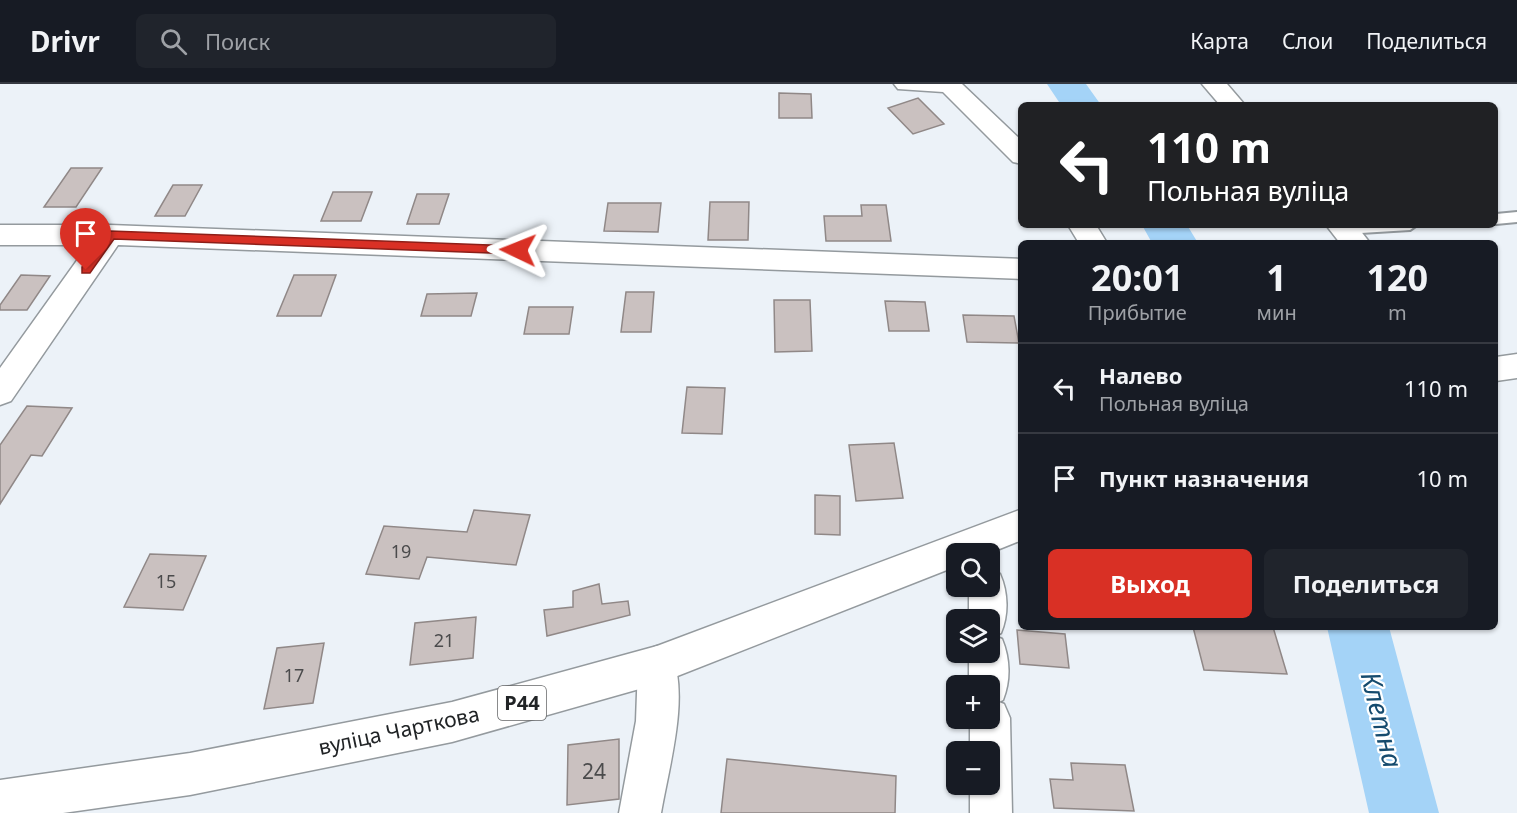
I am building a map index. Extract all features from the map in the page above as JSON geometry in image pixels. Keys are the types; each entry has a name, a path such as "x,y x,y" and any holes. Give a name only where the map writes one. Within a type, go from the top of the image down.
{"street":[{"path":"906,84 948,85 1018,152"},
{"path":"1214,84 1230,102"},
{"path":"0,235 110,235 1018,269"},
{"path":"0,392 110,235"},
{"path":"1498,369 1517,366"},
{"name":"вуліца Чарткова","path":"990,543 1018,526"},
{"name":"вуліца Чарткова","path":"0,801 190,774 452,722 657,665 946,560"},
{"path":"640,813 656,714 659,687 657,665"},
{"path":"990,729 991,813"}],"lane":[{"path":"1498,219 1517,217"},
{"path":"1347,232 1383,228"}],"building":[{"path":"779,93 811,94 812,118 779,118"},
{"path":"918,98 944,124 913,134 888,108"},
{"path":"71,168 102,168 76,207 44,207"},
{"path":"173,185 202,185 185,216 155,216"},
{"path":"333,192 372,192 361,221 321,221"},
{"path":"417,194 449,194 439,224 407,224"},
{"path":"710,202 749,202 748,240 708,240"},
{"path":"608,203 661,203 658,232 604,231"},
{"path":"861,205 886,205 891,241 826,241 824,216 862,216"},
{"path":"21,275 50,276 27,310 0,310 0,305"},
{"path":"294,275 336,275 321,316 277,316"},
{"path":"626,292 654,292 651,332 621,332"},
{"path":"477,293 471,316 421,316 427,294"},
{"path":"774,300 810,300 812,351 775,352"},
{"path":"885,301 925,302 929,331 889,331"},
{"path":"529,307 573,307 569,334 524,334"},
{"path":"963,315 1014,316 1018,343 967,342"},
{"path":"687,387 725,388 722,434 682,433"},
{"path":"27,406 72,408 42,456 31,455 0,504 0,445"},
{"path":"894,443 903,498 856,501 849,445"},
{"path":"815,495 840,496 840,535 815,534"},
{"path":"474,510 530,515 516,565 427,557 419,579 366,574 384,526 467,532"},
{"path":"150,554 206,556 183,610 124,607"},
{"path":"599,584 602,604 628,601 630,615 547,636 544,610 573,607 573,591"},
{"path":"476,617 473,658 410,665 415,623"},
{"path":"1017,630 1065,634 1069,668 1020,664"},
{"path":"1194,630 1274,630 1287,674 1204,670"},
{"path":"324,643 313,703 264,709 277,648"},
{"path":"619,739 619,799 567,805 568,745"},
{"path":"727,759 896,776 895,813 721,813"},
{"path":"1071,763 1125,765 1134,811 1054,808 1050,779 1073,780"}],"waterway":[{"name":"Клетна","path":"1066,84 1079,102"},
{"name":"Клетна","path":"1166,228 1173,240"},
{"name":"Клетна","path":"1359,630 1404,813"}],"route":[{"path":"86,270 110,235 518,250"}]}
